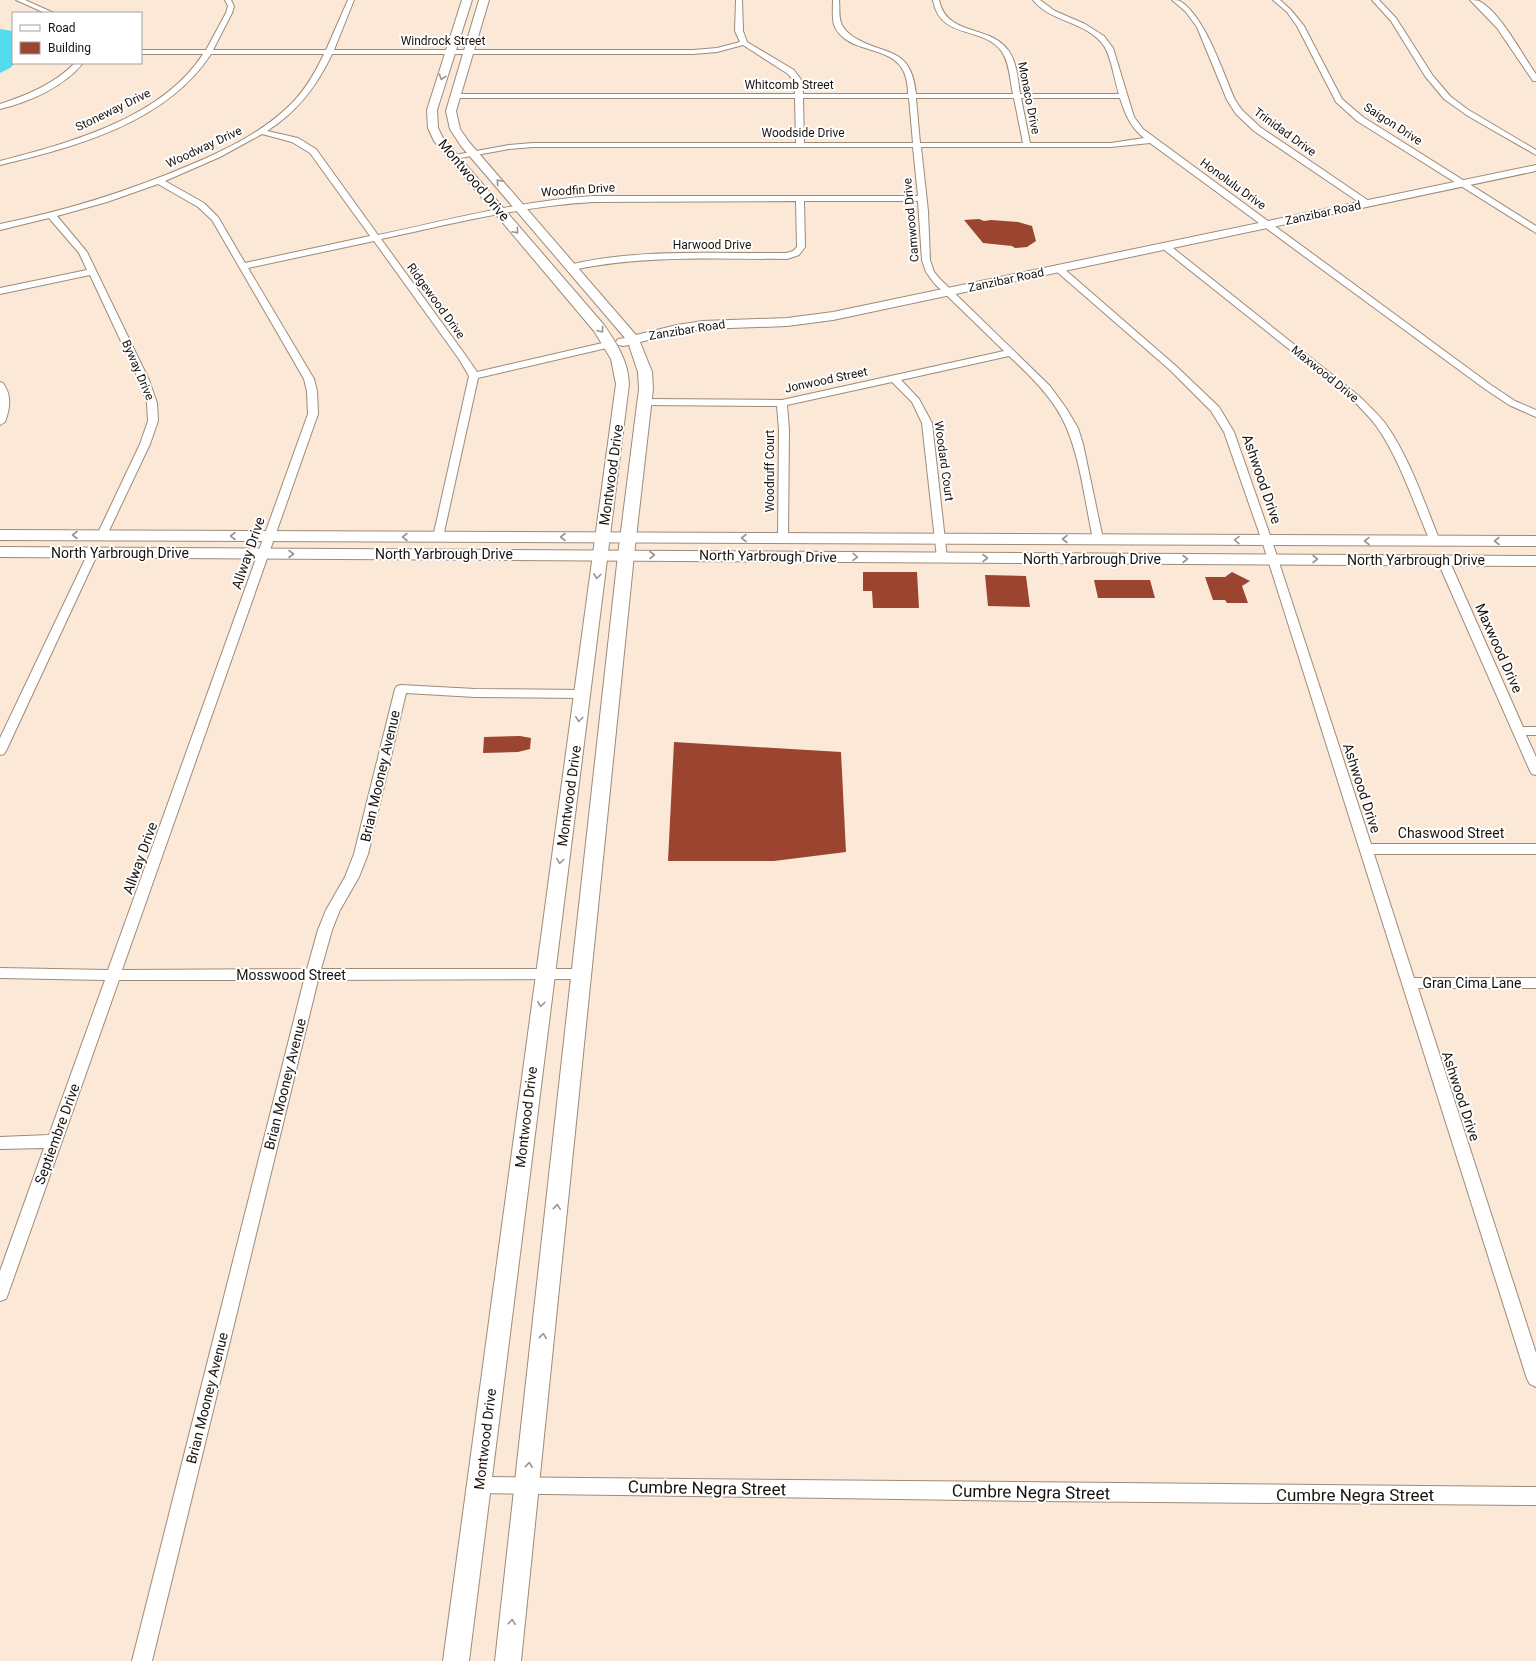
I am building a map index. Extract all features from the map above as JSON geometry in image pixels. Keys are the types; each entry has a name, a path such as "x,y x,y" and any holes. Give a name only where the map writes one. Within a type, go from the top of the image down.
{"main road":[{"name":"Montwood Drive","path":"456,1661 623,377 620,361 611,344 599,328 455,157 438,139 432,121 432,110 467,0"},
{"name":"Montwood Drive","path":"484,0 455,96 452,111 453,127 459,138 474,153 633,339 645,372 645,402 627,546 508,1661"},
{"path":"462,14 480,14"},
{"name":"Zanzibar Road","path":"611,344 703,325 779,323 814,320 950,293 1366,203 1536,168"},
{"name":"North Yarbrough Drive","path":"0,534 438,537 601,546"},
{"name":"North Yarbrough Drive","path":"627,546 783,538 1536,542"},
{"name":"North Yarbrough Drive","path":"0,552 93,554 264,554 627,546 942,558 1536,561"}],"street":[{"path":"19,0 49,12"},
{"name":"Stoneway Drive","path":"0,163 76,141 135,115 176,90 198,67 208,52 229,13 230,6 228,0"},
{"name":"Woodway Drive","path":"0,227 108,199 159,181 214,157 262,132 280,118 302,97 314,80 351,0"},
{"path":"740,0 739,31 744,43 791,72 798,81 800,97 800,145"},
{"name":"Camwood Drive","path":"836,0 837,23 847,36 891,55 904,65 909,75 928,266 937,281 1047,388 1063,408 1071,423 1078,444 1098,539"},
{"name":"Monaco Drive","path":"936,0 939,12 947,21 995,41 1006,51 1010,60 1027,145"},
{"name":"Honolulu Drive","path":"1036,0 1049,11 1083,26 1101,37 1109,48 1122,96 1134,124 1151,140 1488,387 1512,403 1536,414"},
{"name":"Trinidad Drive","path":"1175,0 1187,10 1200,27 1231,100 1239,112 1257,129 1366,203"},
{"name":"Saigon Drive","path":"1276,0 1300,26 1334,93 1348,109 1536,230"},
{"path":"1374,0 1398,25 1433,81 1445,96 1460,108 1536,153"},
{"path":"1473,0 1495,21 1536,79"},
{"name":"Windrock Street","path":"142,52 693,52 717,50 744,43"},
{"path":"0,106 52,85 78,64"},
{"name":"Whitcomb Street","path":"455,96 1122,96"},
{"name":"Ridgewood Drive","path":"262,132 295,140 313,152 463,358 474,376"},
{"name":"Woodside Drive","path":"455,157 509,147 533,145 1111,145 1151,140"},
{"name":"Allway Drive","path":"114,975 264,554 269,536 313,414 314,404 309,379 244,266 210,212 194,200 159,181"},
{"name":"Harwood Drive","path":"572,267 600,261 627,258 782,257 793,254 801,247 800,198"},
{"name":"Woodfin Drive","path":"244,266 499,211 563,201 593,199 921,198"},
{"name":"Byway Drive","path":"51,215 82,252 144,380 150,394 153,411 152,421 145,444 102,535"},
{"name":"Maxwood Drive","path":"1165,246 1356,398 1371,413 1384,430 1400,461 1435,541"},
{"name":"Ashwood Drive","path":"1059,269 1173,368 1215,409 1227,427 1273,559 1536,1379"},
{"path":"0,291 92,272"},
{"name":"Zanzibar Road","path":"474,376 611,344"},
{"name":"Jonwood Street","path":"645,402 782,403 1010,353"},
{"path":"438,537 474,385 474,376"},
{"name":"Woodard Court","path":"895,379 916,401 927,424 942,558"},
{"path":"0,385 3,389 5,398 5,406 0,422"},
{"name":"Woodruff Court","path":"782,403 784,430 783,538"},
{"path":"0,751 93,554"},
{"name":"Maxwood Drive","path":"1443,560 1536,771"},
{"name":"Brian Mooney Avenue","path":"142,1661 312,975 331,917 362,854 401,689 476,694 582,694"},
{"path":"1518,731 1536,731"},
{"name":"Chaswood Street","path":"1365,849 1536,849"},
{"name":"Mosswood Street","path":"0,973 114,975 582,974"},
{"name":"Septiembre Drive","path":"0,1294 114,975"},
{"name":"Gran Cima Lane","path":"1409,983 1536,984"},
{"path":"0,1143 54,1141"},
{"name":"Cumbre Negra Street","path":"479,1485 1036,1492 1536,1496"}],"water":[{"path":"0,29 12,31 12,64 14,64 10,68 0,73"}],"building":[{"path":"979,219 984,221 991,220 1018,222 1032,226 1036,241 1027,247 1015,248 1012,246 983,243 964,220"},
{"path":"863,572 917,572 919,608 873,608 872,591 863,591"},
{"path":"1232,572 1250,581 1242,586 1248,603 1227,603 1225,600 1213,600 1205,577 1225,577"},
{"path":"985,575 1026,576 1030,607 988,606"},
{"path":"1094,580 1150,580 1155,598 1098,598"},
{"path":"520,736 531,738 530,749 518,752 483,753 484,737"},
{"path":"674,742 841,752 846,852 774,861 668,861"}]}
